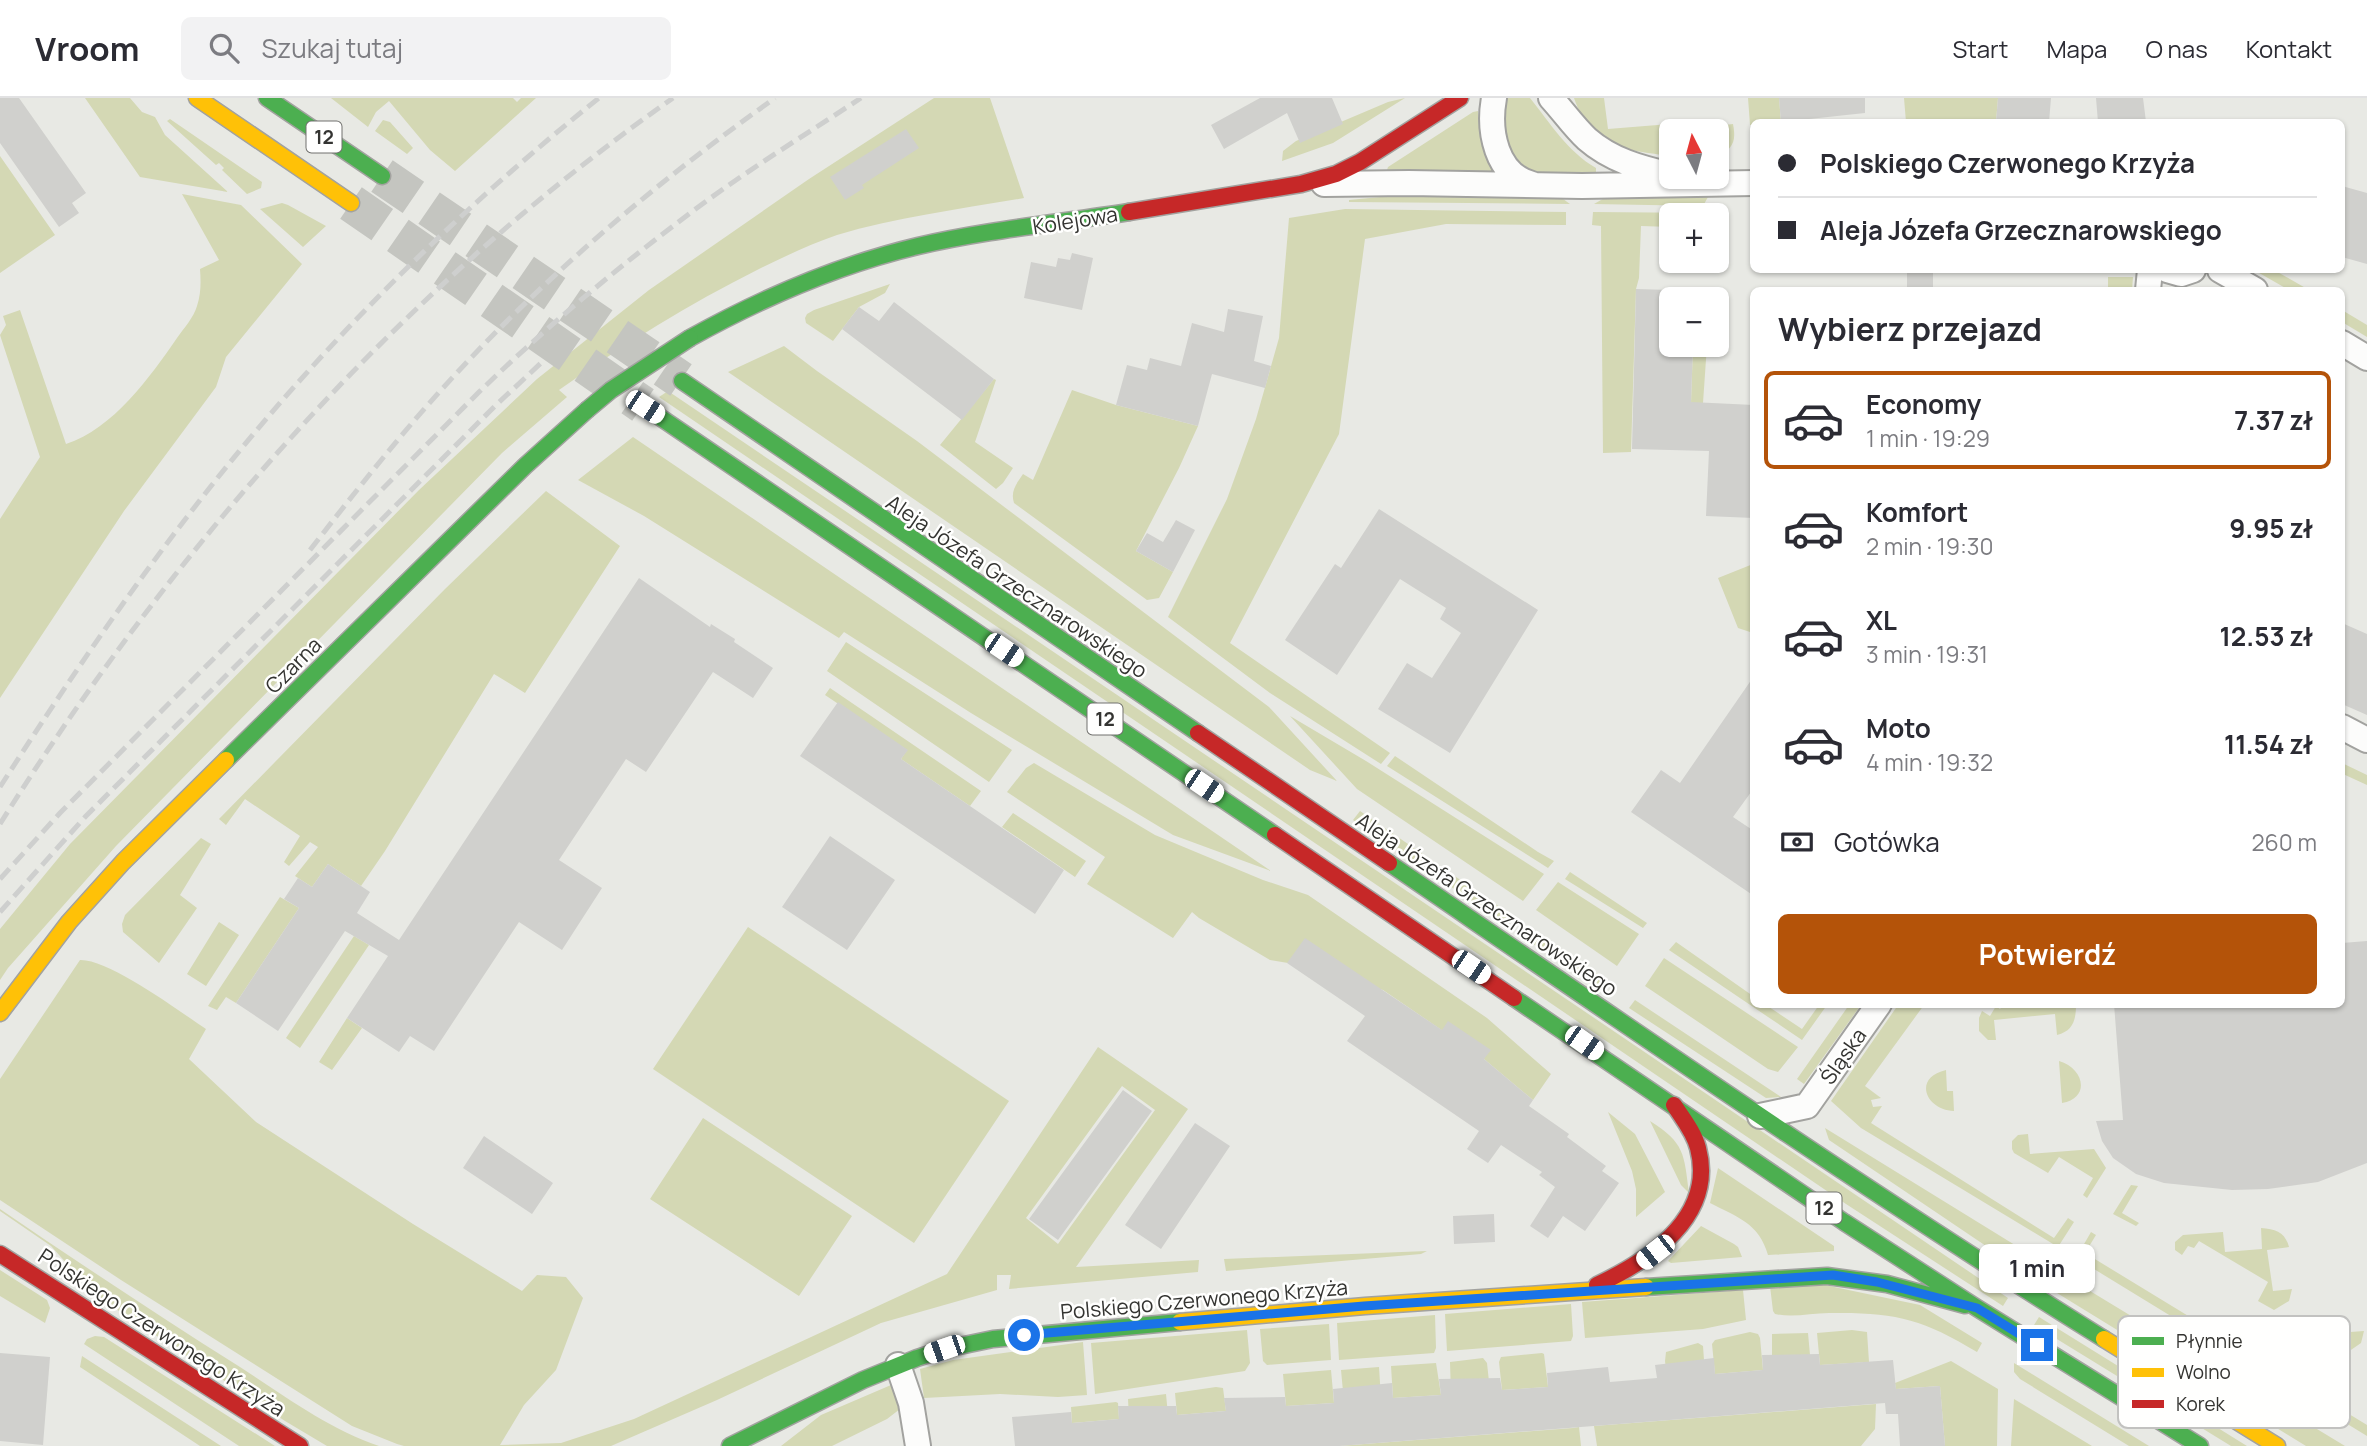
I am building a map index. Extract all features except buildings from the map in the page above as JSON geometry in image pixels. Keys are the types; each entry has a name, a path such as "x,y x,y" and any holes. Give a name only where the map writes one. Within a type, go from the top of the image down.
{"main road":[{"name":"12","path":"197,98 351,203"},
{"name":"12","path":"267,98 382,176"},
{"path":"1300,184 1336,174 1360,162 1460,98"},
{"name":"Kolejowa","path":"640,371 730,316 844,267 896,252 977,235 1300,184"},
{"name":"Czarna","path":"0,1013 69,922 123,862 525,466 611,390 640,371"},
{"name":"Aleja Józefa Grzecznarowskiego","path":"682,381 1816,1155 1975,1259 2118,1348"},
{"name":"12","path":"645,407 1844,1222 2118,1395"},
{"name":"Polskiego Czerwonego Krzyża","path":"1577,1292 1636,1267 1671,1238 1698,1196 1702,1171 1699,1150 1674,1105"},
{"name":"Polskiego Czerwonego Krzyża","path":"0,1254 300,1446"},
{"name":"Polskiego Czerwonego Krzyża","path":"730,1446 898,1365 944,1349 1000,1338 1364,1306 1833,1275 1877,1282 1977,1308"},
{"name":"12","path":"2171,1428 2200,1446"},
{"name":"Aleja Józefa Grzecznarowskiego","path":"2248,1428 2277,1446"}],"street":[{"path":"1494,98 1493,135 1504,165 1521,181 1537,185"},
{"path":"1550,98 1565,107 1585,137 1601,150 1626,163 1659,172"},
{"name":"Kolejowa","path":"1729,183 1750,183"},
{"name":"Kolejowa","path":"1300,184 1659,184"},
{"path":"2225,273 2250,287"},
{"path":"2345,344 2367,358"},
{"path":"2345,729 2367,740"},
{"name":"Śląska","path":"1760,1116 1807,1106 1876,1008"},
{"name":"Śląska","path":"1807,1106 1816,1155"},
{"path":"898,1365 911,1403 918,1446"}],"green space":[{"path":"85,98 130,98 142,112 155,117 165,135 228,192 140,177"},
{"path":"331,98 513,98 517,102 521,98 536,98 455,171 430,150 389,101 376,112 368,127"},
{"path":"934,98 990,98 1024,198 883,223 817,242 733,282 682,311 559,390 567,397 502,453 116,846 0,980 0,929 70,844 419,490 537,379 649,290 809,179"},
{"path":"1405,98 1333,143 1282,161 1283,151 1296,141 1388,102"},
{"path":"1505,98 1530,98 1560,136 1577,154 1596,168 1596,172 1550,175 1531,170 1521,163 1509,145 1506,133"},
{"path":"1574,98 1604,98 1608,129 1659,125 1659,154 1612,144 1600,137 1581,115"},
{"path":"1748,98 1779,98 1781,119 1750,119 1750,125"},
{"path":"1904,98 1998,98 1996,119 1906,119"},
{"path":"1478,111 1483,145 1497,173 1387,170 1388,167"},
{"path":"170,119 262,182 261,188 247,194 222,170 224,168 219,163 216,165 167,121"},
{"path":"383,120 390,122 413,148 407,154 375,131"},
{"path":"1729,124 1733,124 1734,131 1729,148"},
{"path":"0,156 55,235 0,273"},
{"path":"182,194 241,205 302,264 226,357 216,387 124,511 0,698 0,519 40,457 0,335 6,325 3,316 20,310 66,444 99,427 129,400 155,369 196,310 201,283 200,269 219,260"},
{"path":"1401,195 1559,196 1570,204 1349,202"},
{"path":"1608,196 1708,197 1705,203 1594,204"},
{"path":"282,203 326,226 303,247 260,209"},
{"path":"1345,209 1566,212 1566,225 1446,224 1365,239 1339,434 1230,643 1390,753 1381,764 1270,693 1168,617 1227,499 1256,419 1279,338 1289,218"},
{"path":"1593,212 1659,213 1659,227 1641,226 1639,278 1636,289 1631,452 1603,453 1601,226 1592,225"},
{"path":"2259,273 2279,273 2304,287 2284,287"},
{"path":"2108,277 2133,277 2132,287 2108,287"},
{"path":"890,284 885,293 859,307 833,341 806,323 807,314 814,310"},
{"path":"2345,312 2367,325 2367,337 2345,324"},
{"path":"784,346 917,441 1269,707 1337,781 1310,770 728,372"},
{"path":"1693,357 1706,357 1703,403 1691,403"},
{"path":"994,379 996,380 975,442 1013,468 996,489 940,445"},
{"path":"1072,390 1116,405 1198,426 1136,551 1173,572 1159,598 1147,600 1014,503 1016,484 1023,474 1033,480"},
{"path":"668,391 2008,1298 2003,1306 1846,1204 659,397"},
{"path":"633,437 1271,871 1173,835 971,713 844,632 839,638 644,516 578,480"},
{"path":"546,491 620,546 525,693 494,674 361,886 328,864 312,887 295,876 318,847 310,842 289,866 284,862 300,836 245,799 226,825 219,819 445,589"},
{"path":"1750,565 1750,632 1738,628 1718,578"},
{"path":"846,642 1012,750 989,782 827,671"},
{"path":"830,688 981,791 970,806 901,759 907,750 825,695"},
{"path":"1290,716 1544,874 1523,901 1357,789"},
{"path":"1395,756 1554,861 1548,868 1387,766"},
{"path":"1034,763 1155,835 1263,880 1308,895 1487,1018 1551,1074 1533,1100 1484,1059 1383,990 1270,960 1192,912 1173,938 1087,884 1105,857 1007,792 1026,768"},
{"path":"2345,764 2367,775 2367,785 2345,775"},
{"path":"1360,811 1510,914 1504,923 1353,820"},
{"path":"1013,813 1086,861 1075,877 1002,827"},
{"path":"201,838 211,844 180,895 197,908 159,963 123,932 125,915"},
{"path":"1570,872 1647,923 1643,928 1565,879"},
{"path":"1558,882 1639,934 1617,966 1536,910"},
{"path":"280,897 299,908 236,1003 226,997 217,1010 208,1006"},
{"path":"219,922 239,935 206,986 187,974"},
{"path":"748,927 1009,1101 914,1243 653,1069"},
{"path":"1528,927 1607,980 1597,988 1522,936"},
{"path":"354,936 369,945 300,1048 286,1038"},
{"path":"1676,942 1750,994 1750,1005 1669,950"},
{"path":"1664,958 1798,1047 1778,1072 1768,1069 1645,986"},
{"path":"80,960 93,962 144,987 206,1029 189,1059 256,1122 522,1291 537,1275 566,1277 583,1298 556,1370 524,1405 500,1445 561,1443 634,1419 947,1274 1098,1047 1188,1109 1076,1267 1199,1260 1198,1272 1009,1289 1011,1275 997,1275 997,1290 881,1323 611,1446 404,1446 352,1426 0,1200 0,1079","holes":["1122,1086 1155,1110 1058,1244 1026,1218"]},
{"path":"1635,1000 1781,1097 1766,1098 1629,1008"},
{"path":"1755,1008 1770,1008 1802,1029 1817,1008 1825,1008 1802,1040"},
{"path":"1847,1008 1859,1008 1804,1084 1797,1079"},
{"path":"1896,1008 1922,1008 1865,1086 1881,1098 1871,1100 1873,1107 1882,1106 1871,1123 2054,1238 2068,1218 2074,1222 2058,1247 1861,1128 1831,1101"},
{"path":"1995,1008 2076,1008 2070,1028 2057,1035 2055,1014 1994,1020 1996,1040 1988,1040 1979,1031 1979,1018 1982,1011 1990,1016"},
{"path":"347,1018 362,1028 332,1070 319,1062"},
{"path":"2059,1061 2074,1070 2081,1083 2077,1095 2062,1103"},
{"path":"1946,1070 1947,1091 1953,1091 1954,1111 1936,1105 1927,1093 1929,1080 1935,1074"},
{"path":"1608,1112 1635,1134 1665,1192 1636,1217 1636,1189 1632,1171"},
{"path":"703,1118 852,1216 799,1296 650,1199"},
{"path":"1650,1121 1670,1136 1681,1151 1689,1193 1681,1185"},
{"path":"1825,1128 2036,1258 2026,1273 1829,1140"},
{"path":"2028,1134 2030,1154 2094,1149 2106,1168 2087,1198 2083,1195 2093,1178 2059,1157 2048,1173 2014,1153 2012,1141 2018,1135"},
{"path":"1718,1168 1834,1246 1834,1251 1768,1255 1753,1228 1710,1203"},
{"path":"2131,1185 2138,1186 2122,1213 2139,1223 2136,1226 2113,1214"},
{"path":"0,1209 308,1411 343,1431 379,1446 327,1446 285,1421 95,1295 51,1246"},
{"path":"1701,1226 1738,1247 1742,1257 1671,1263 1668,1261"},
{"path":"2261,1228 2279,1232 2289,1247 2267,1250 2273,1291 2292,1289 2289,1301 2274,1310 2258,1301 2268,1282 2199,1241 2194,1248 2188,1246 2182,1255 2175,1250 2175,1242 2183,1235 2223,1232 2225,1252 2262,1249"},
{"path":"2091,1232 2096,1235 2085,1253 2188,1316 2171,1316 2076,1258"},
{"path":"1427,1251 1421,1254 1226,1271 1224,1259"},
{"path":"0,1270 47,1300 50,1308 45,1323 0,1296"},
{"path":"2067,1277 2131,1316 2118,1316 2118,1330 2057,1293"},
{"path":"1815,1283 1920,1305 1982,1343 1977,1352 1923,1324 1890,1316 1852,1313 1788,1316 1775,1314 1770,1286"},
{"path":"1743,1290 1746,1320 1703,1329 1585,1338 1582,1302"},
{"path":"1571,1304 1571,1341 1447,1351 1445,1314"},
{"path":"1435,1315 1434,1353 1339,1360 1337,1323"},
{"path":"2039,1317 2118,1366 2118,1377 2034,1325"},
{"path":"1329,1324 1331,1360 1267,1365 1263,1361 1260,1329"},
{"path":"1247,1330 1250,1363 1245,1371 1095,1394 1091,1343"},
{"path":"1852,1330 1867,1332 1869,1362 1820,1365 1817,1333"},
{"path":"2364,1331 2361,1343 2350,1351 2350,1332"},
{"path":"1750,1332 1758,1334 1760,1338 1763,1370 1715,1374 1712,1344 1715,1340"},
{"path":"1808,1333 1811,1366 1772,1355 1772,1334"},
{"path":"104,1337 275,1446 239,1446 84,1344 87,1339"},
{"path":"1083,1342 1087,1395 1058,1397 1000,1394 924,1398 920,1369 953,1360"},
{"path":"1698,1343 1703,1346 1705,1374 1667,1377 1666,1352"},
{"path":"1542,1353 1548,1387 1502,1390 1499,1362 1501,1357"},
{"path":"82,1356 221,1446 200,1446 80,1367"},
{"path":"1483,1358 1487,1363 1490,1391 1451,1394 1450,1362"},
{"path":"1951,1361 1998,1389 1997,1446 1945,1446 1940,1386 1896,1389 1895,1383"},
{"path":"1436,1363 1441,1395 1393,1398 1391,1366"},
{"path":"2014,1363 2149,1446 2129,1446 2020,1379 2014,1372"},
{"path":"1379,1367 1381,1399 1344,1402 1341,1370"},
{"path":"1331,1370 1334,1403 1286,1406 1283,1374"},
{"path":"891,1385 897,1391 900,1409 887,1419 832,1446 781,1446 821,1415"},
{"path":"1223,1388 1226,1411 1177,1415 1175,1393"},
{"path":"1166,1394 1168,1415 1129,1418 1128,1399"},
{"path":"2014,1399 2092,1446 2011,1446"},
{"path":"1116,1402 1119,1419 1072,1423 1071,1407"},
{"path":"1876,1404 1875,1429 1861,1446 1597,1446 1594,1426"},
{"path":"2350,1415 2367,1425 2367,1436 2350,1426"},
{"path":"1579,1427 1581,1446 1339,1446 1573,1428"},
{"path":"2202,1428 2218,1428 2247,1446 2231,1446"},
{"path":"2277,1428 2315,1428 2345,1446 2306,1446"}],"tunnel":[{"path":"382,176 681,380"},
{"path":"351,203 643,405"}],"railway":[{"path":"0,787 67,684 138,583 187,517 280,403 329,348 433,243 487,193 599,98"},
{"path":"0,824 68,720 141,619 219,521 300,427 387,338 478,252 573,173 673,98"},
{"path":"310,550 416,419 528,301 647,195 775,98"},
{"path":"0,879 60,813 478,393 553,324 706,201 861,98"},
{"path":"0,912 86,816 541,363"}],"traffic: fast":[{"path":"267,98 382,176"},
{"path":"690,338 801,284 888,254 970,235 1129,212"},
{"path":"587,410 611,390 690,338"},
{"path":"682,381 1198,733"},
{"path":"645,407 1275,835"},
{"path":"226,760 525,466 587,410"},
{"path":"1389,863 1833,1165 2104,1339"},
{"path":"1514,998 1844,1222 2118,1395"},
{"path":"1646,1287 1827,1276 1887,1284 1965,1305"},
{"path":"730,1446 863,1380 945,1349 993,1339 1180,1322"},
{"path":"2171,1428 2200,1446"}],"traffic: slow":[{"path":"197,98 351,203"},
{"path":"0,1013 69,922 123,862 226,760"},
{"path":"1180,1322 1646,1287"},
{"path":"2104,1339 2118,1348"},
{"path":"2248,1428 2277,1446"}],"traffic: jam":[{"path":"1129,212 1301,184 1336,174 1360,162 1460,98"},
{"path":"1198,733 1389,863"},
{"path":"1275,835 1514,998"},
{"path":"1597,1285 1638,1263 1657,1249 1688,1215 1697,1195 1701,1172 1698,1148 1691,1131 1674,1105"},
{"path":"0,1254 300,1446"}],"route":[{"path":"1024,1335 1364,1306 1833,1275 1860,1278 1977,1308 2037,1345"}]}
